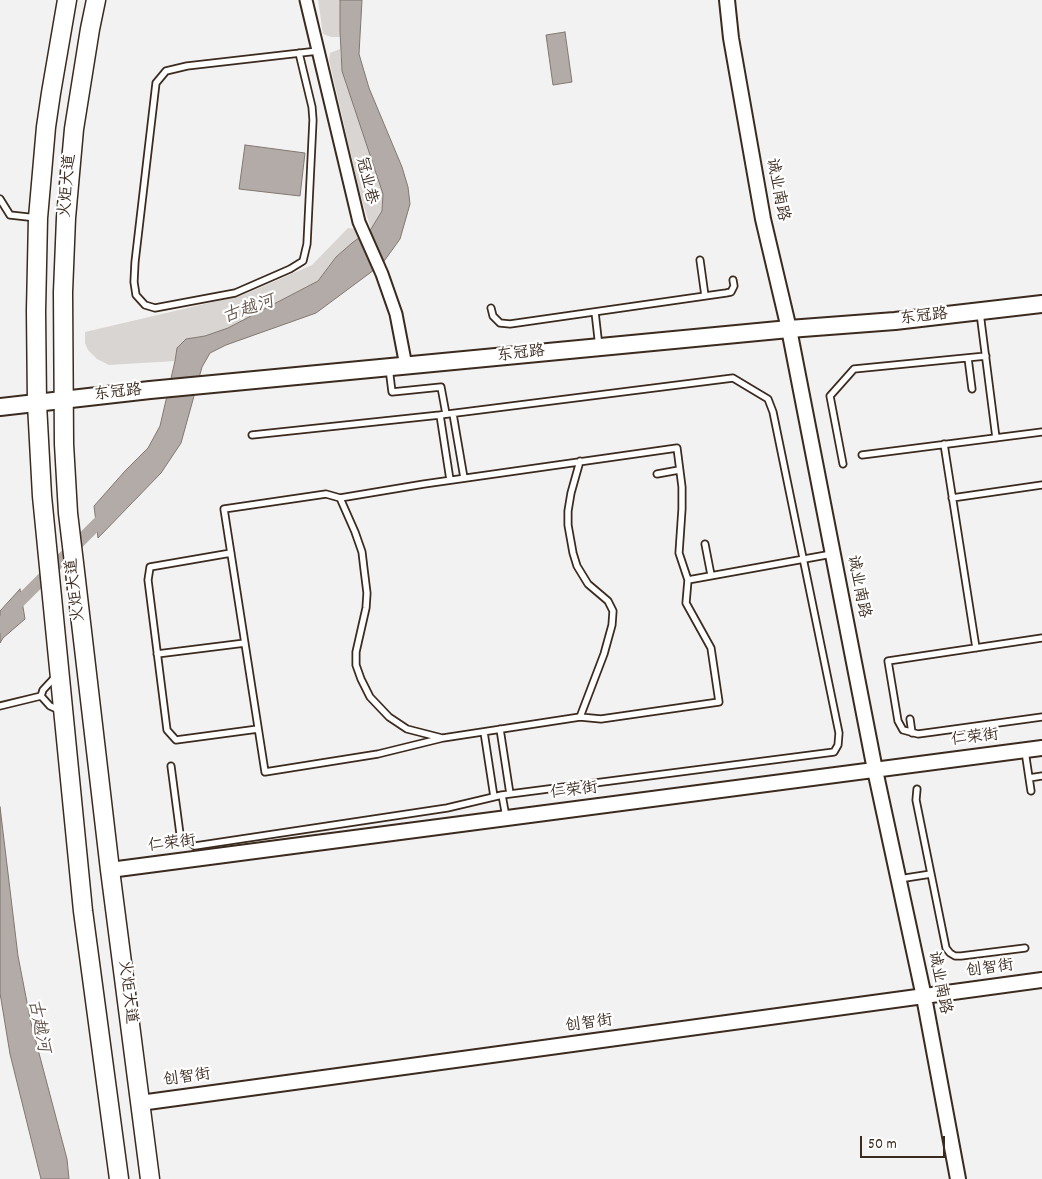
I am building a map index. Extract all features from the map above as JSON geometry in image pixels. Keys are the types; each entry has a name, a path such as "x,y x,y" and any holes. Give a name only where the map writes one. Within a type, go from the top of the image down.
{"main road":[{"name":"火炬大道","path":"66,0 50,93 38,218 37,404 42,496 83,910 119,1179"},
{"name":"火炬大道","path":"96,0 76,120 68,201 63,292 64,444 68,513 110,870 150,1179"},
{"name":"东冠路","path":"0,407 150,390 789,329 895,321 1042,304"}],"street":[{"name":"冠业巷","path":"306,0 355,210 382,274 396,314 406,366"},
{"name":"诚业南路","path":"727,0 731,38 763,219 789,329 874,770 924,997 958,1179"},
{"name":"仁荣街","path":"110,870 1042,748"},
{"name":"创智街","path":"140,1103 1042,980"}],"lane":[{"path":"300,53 313,120 307,244 303,261 290,269 235,293 155,308 145,305 136,295 134,262 156,83 166,71 187,66 300,53 318,51"},
{"path":"0,199 10,215 38,218"},
{"path":"700,260 705,296"},
{"path":"491,308 495,319 505,324 731,292 734,286 733,280"},
{"path":"980,311 996,438"},
{"path":"594,312 600,348"},
{"path":"843,464 830,396 854,369 986,356"},
{"path":"968,358 972,389"},
{"path":"388,368 392,392 442,387 450,480"},
{"path":"171,766 180,834 194,846 447,808 502,795 834,752 838,745 839,733 773,412 768,399 733,378 453,414 252,435"},
{"path":"453,414 464,478"},
{"path":"862,455 1042,432"},
{"path":"944,444 976,648"},
{"path":"676,448 682,487 679,554 688,580 686,603 711,648 719,702 601,719 580,717 500,729 443,738 378,754 264,772 224,509 326,494 340,498 464,478 676,448"},
{"path":"580,461 568,512 568,525 573,553 577,566 588,584 608,601 613,611 612,625 604,654 580,717"},
{"path":"657,474 680,470"},
{"path":"952,498 1042,485"},
{"path":"340,498 362,552 367,593 366,608 356,652 356,665 361,679 370,697 388,716 406,729 443,738"},
{"path":"705,544 711,576"},
{"path":"231,553 150,567 148,580 166,730 176,740 258,729"},
{"path":"688,580 832,554"},
{"path":"1042,638 888,661 898,721 903,730 912,733 933,732 1042,716"},
{"path":"157,654 245,643"},
{"path":"41,696 43,690 60,672"},
{"path":"0,706 41,696"},
{"path":"41,696 50,706 64,713"},
{"path":"910,719 912,733"},
{"path":"500,729 510,794"},
{"path":"484,732 494,797"},
{"path":"1025,751 1031,791"},
{"path":"1029,778 1042,776"},
{"path":"917,790 916,800 946,948 955,956 1025,948"},
{"path":"502,795 506,819"},
{"path":"898,879 931,874"}],"shaded area":[{"path":"318,0 340,0 340,37 331,37 323,34"},
{"path":"340,0 362,0 359,54 369,88 402,167 408,187 410,204 400,239 382,264 316,313 226,345 210,353 202,367 181,443 161,473 98,538 94,506 148,448 160,426 177,348 186,339 205,336 228,328 318,281 336,257 371,229 382,211 383,194 342,71"},
{"path":"565,32 572,82 553,85 546,35"},
{"path":"340,49 342,71 383,194 382,211 371,229 361,197 329,60 330,53"},
{"path":"245,145 305,153 300,196 239,189"},
{"path":"348,228 356,229 362,236 336,257 318,281 228,328 205,336 186,339 177,348 175,361 109,365 97,359 88,350 85,343 85,332 243,295 312,265"},
{"path":"20,589 25,619 3,638 0,643 0,611"},
{"path":"0,807 18,956 31,1023 67,1159 69,1179 41,1179 10,1054 0,993"}],"waterway":[{"name":"古越河","path":"0,627 14,607 108,513"}]}
